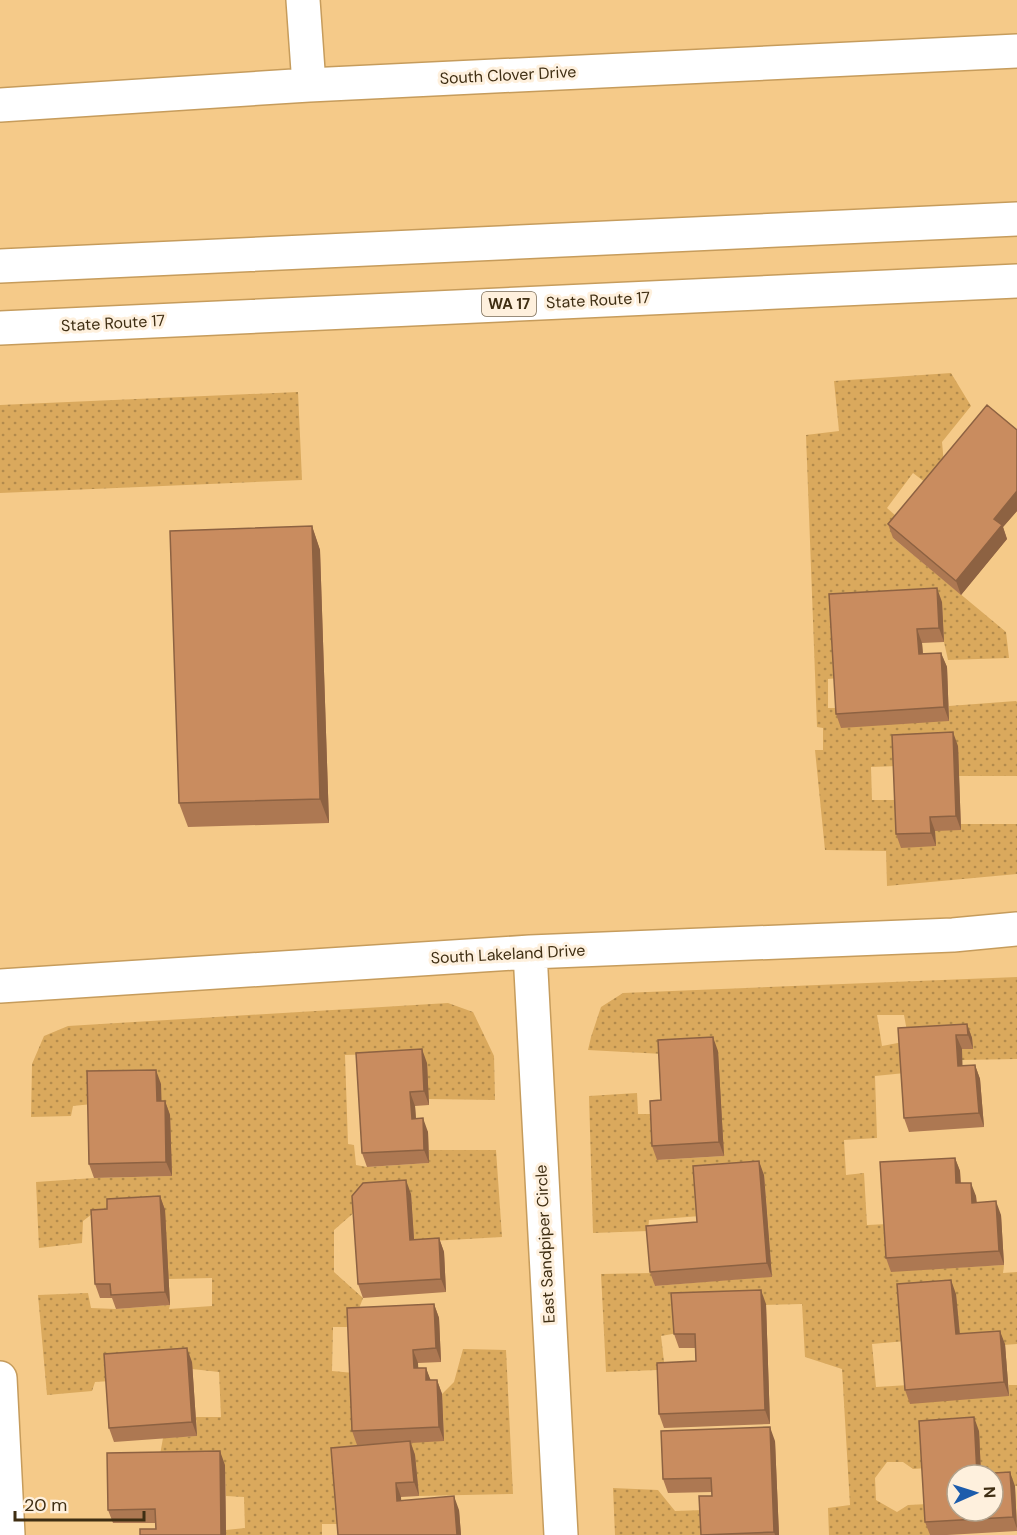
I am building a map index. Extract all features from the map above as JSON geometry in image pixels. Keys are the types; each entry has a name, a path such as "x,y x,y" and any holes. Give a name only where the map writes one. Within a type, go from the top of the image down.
{"main road":[{"path":"303,0 309,85"},
{"name":"South Clover Drive","path":"0,105 309,85 1017,51"},
{"path":"0,266 1017,219"},
{"name":"State Route 17","path":"0,328 1017,281"},
{"name":"South Lakeland Drive","path":"0,986 530,952 953,935 1017,929"},
{"name":"East Sandpiper Circle","path":"530,952 561,1535"},
{"path":"0,1378 8,1535"}],"shaded area":[{"path":"951,373 971,406 942,442 945,475 934,489 913,473 887,508 905,524 893,538 1006,632 1009,658 948,660 944,642 942,603 839,678 828,679 828,708 949,721 949,706 1016,701 1017,776 959,776 898,766 871,767 872,800 899,800 936,846 935,831 961,824 1017,824 1017,874 887,886 886,851 825,850 815,750 823,750 823,728 817,727 806,435 839,431 834,381"},
{"path":"298,392 302,480 0,493 0,405"},
{"path":"1017,977 1017,1059 962,1060 962,1049 973,1049 909,1042 904,1015 877,1015 882,1046 903,1042 905,1073 875,1076 877,1138 844,1140 846,1175 864,1173 867,1225 888,1224 891,1271 1004,1265 1003,1273 1017,1272 1017,1344 961,1348 956,1294 906,1341 872,1344 876,1387 909,1385 1009,1396 1009,1385 1017,1385 1017,1486 1005,1486 1005,1463 945,1463 945,1470 913,1469 903,1462 887,1462 875,1478 876,1500 897,1512 908,1505 928,1504 930,1535 829,1535 828,1508 850,1505 842,1369 805,1357 802,1304 677,1307 678,1333 661,1336 664,1362 657,1363 657,1370 606,1372 601,1274 653,1273 655,1286 772,1276 764,1175 700,1216 649,1220 648,1231 593,1233 589,1096 637,1093 638,1114 655,1114 658,1160 724,1156 663,1054 588,1050 601,1007 623,993"},
{"path":"448,1003 473,1012 494,1056 495,1100 429,1099 405,1053 345,1055 348,1144 354,1145 356,1165 367,1167 429,1163 429,1150 496,1150 502,1237 414,1242 411,1194 357,1210 334,1230 334,1272 363,1298 352,1327 333,1327 332,1371 354,1373 444,1440 442,1394 454,1382 463,1349 506,1350 513,1494 419,1496 415,1456 341,1524 322,1524 322,1535 226,1535 226,1530 245,1528 244,1497 226,1496 225,1465 158,1466 163,1438 197,1436 196,1417 221,1417 219,1372 192,1369 95,1382 92,1391 47,1395 38,1295 88,1293 91,1308 116,1309 170,1305 169,1309 212,1306 212,1278 168,1279 164,1210 96,1211 83,1221 82,1243 39,1248 36,1182 171,1176 92,1104 73,1106 71,1116 31,1117 32,1064 44,1036 68,1026"},
{"path":"613,1488 658,1490 675,1511 704,1510 706,1535 615,1535"}],"building":[{"path":"987,405 1017,430 1017,491 994,519 1002,525 956,581 888,524"},
{"path":"312,526 320,799 179,803 170,531"},
{"path":"937,588 939,628 917,629 919,654 941,653 944,707 836,714 829,594"},
{"path":"953,732 956,816 930,817 931,833 896,834 892,735"},
{"path":"967,1024 968,1035 956,1035 958,1066 975,1065 979,1113 904,1118 898,1028"},
{"path":"713,1037 719,1142 652,1146 650,1101 661,1100 658,1040"},
{"path":"422,1049 424,1091 410,1092 412,1119 423,1118 424,1150 362,1153 356,1053"},
{"path":"156,1070 157,1101 165,1101 166,1162 89,1164 87,1071"},
{"path":"955,1158 956,1183 971,1183 972,1203 996,1201 999,1251 886,1258 880,1162"},
{"path":"759,1161 767,1263 650,1272 646,1226 697,1222 693,1166"},
{"path":"406,1180 410,1240 439,1238 441,1279 358,1284 352,1196 363,1183"},
{"path":"160,1196 165,1292 111,1295 110,1284 95,1284 91,1210 107,1209 107,1199"},
{"path":"951,1280 956,1334 1000,1331 1004,1382 905,1390 897,1284"},
{"path":"761,1290 765,1410 659,1414 657,1363 696,1361 695,1334 674,1334 671,1293"},
{"path":"434,1304 436,1348 413,1350 414,1368 426,1368 426,1380 437,1380 439,1427 352,1431 347,1308"},
{"path":"187,1348 192,1422 109,1428 104,1354"},
{"path":"974,1417 976,1463 945,1463 945,1521 925,1522 919,1421"},
{"path":"770,1427 774,1532 701,1535 699,1496 712,1496 711,1478 663,1479 661,1431"},
{"path":"410,1441 414,1482 396,1483 397,1501 454,1496 457,1535 338,1535 331,1448"},
{"path":"220,1451 221,1535 140,1535 140,1529 156,1529 155,1509 108,1510 107,1453"},
{"path":"1005,1472 1010,1472 1013,1517 1005,1517"}]}
